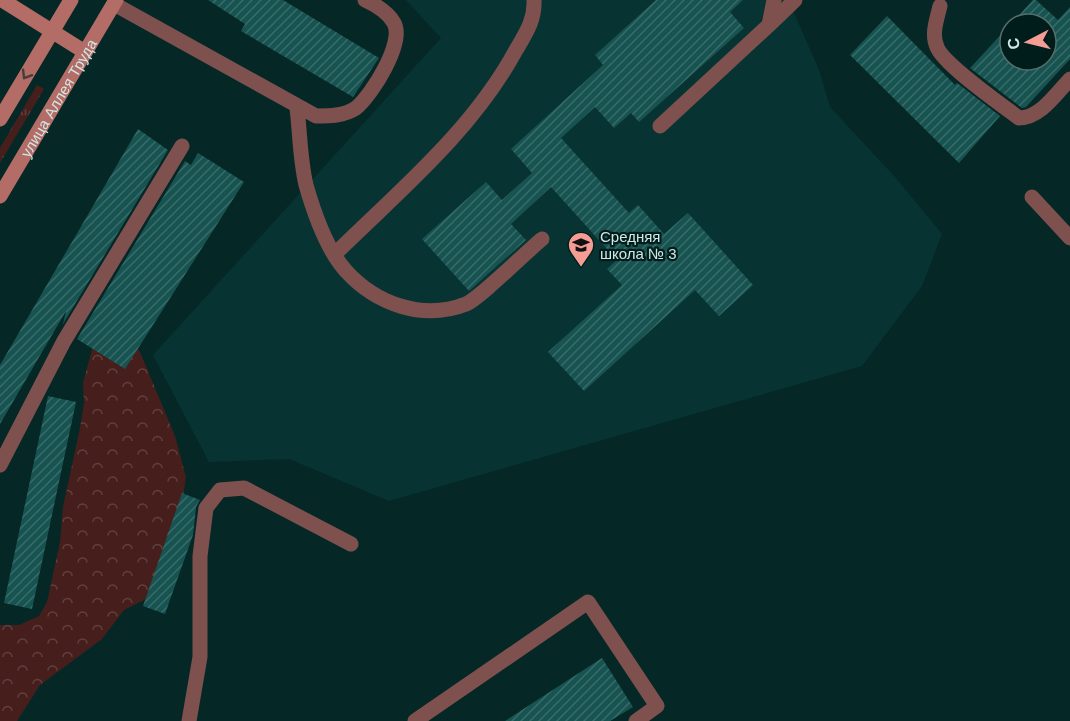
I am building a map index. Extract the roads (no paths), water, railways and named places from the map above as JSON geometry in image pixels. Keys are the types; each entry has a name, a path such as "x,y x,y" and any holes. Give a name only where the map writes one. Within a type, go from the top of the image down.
{"street":[{"path":"2,0 85,51"},
{"path":"0,118 70,0"},
{"name":"улица Аллея Труда","path":"0,196 115,2"}],"lane":[{"path":"115,2 297,108 316,116 337,116 356,107 377,81 396,44 395,23 378,6 365,0"},
{"path":"335,254 459,133 498,84 535,17 534,0"},
{"path":"769,25 774,0"},
{"path":"660,126 795,0"},
{"path":"940,6 934,28 937,48 948,61 1019,118 1029,118 1037,113 1070,79"},
{"path":"297,108 306,183 321,228 346,272 385,301 413,310 434,312 467,304 542,239"},
{"path":"0,465 64,341 182,146"},
{"path":"1032,196 1070,238"},
{"path":"189,721 200,657 200,556 206,508 220,490 244,488 351,544"},
{"path":"415,721 588,602 657,706 636,721"}],"place":[{"name":"Средняя школа № 3","path":"581,268"}]}
